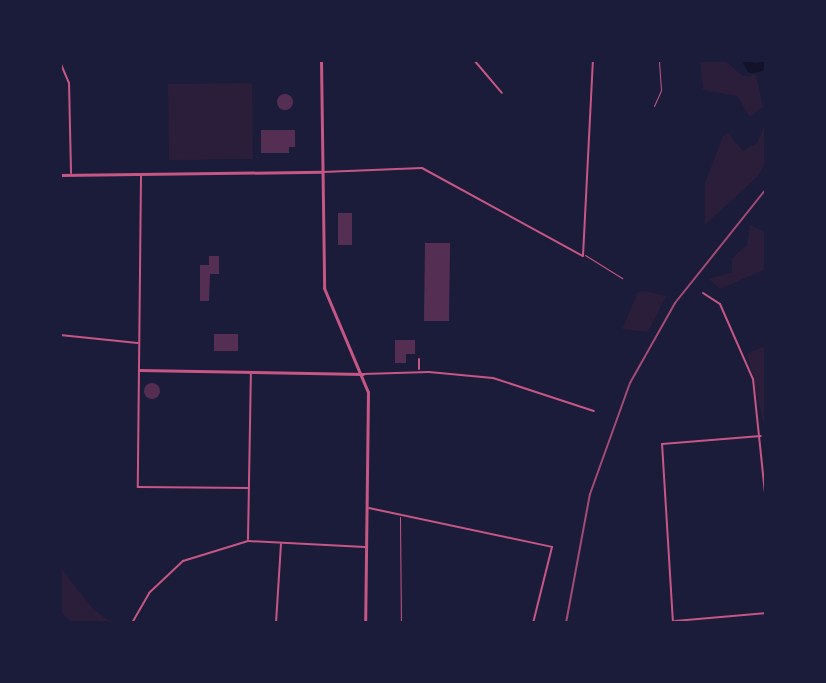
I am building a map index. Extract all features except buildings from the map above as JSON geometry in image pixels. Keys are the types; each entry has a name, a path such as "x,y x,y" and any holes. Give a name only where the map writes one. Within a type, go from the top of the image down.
{"street":[{"path":"321,60 324,288 330,312 363,374 368,392 365,623"},
{"path":"474,60 502,93"},
{"path":"60,175 322,172 416,166 513,222 585,255 593,60"},
{"path":"60,62 69,83 71,175"},
{"path":"141,176 138,487 249,488"},
{"path":"703,293 720,304 753,379 766,503"},
{"path":"60,335 139,343"},
{"path":"419,359 419,372"},
{"path":"139,370 251,374 419,372 513,382 594,411"},
{"path":"248,541 251,374"},
{"path":"761,436 662,444 673,622 766,613"},
{"path":"367,508 552,547 533,623"},
{"path":"132,623 149,593 183,561 248,541 367,547"},
{"path":"276,623 281,543"}],"lane":[{"path":"654,106 661,90 659,60"},
{"path":"585,255 622,278"},
{"path":"400,517 401,623"}],"shaded area":[{"path":"700,60 724,60 743,76 756,75 763,107 750,117 737,96 703,90"},
{"path":"252,83 253,159 169,160 168,84"},
{"path":"766,120 766,162 757,177 705,225 705,183 723,136 728,133 743,151 758,142"},
{"path":"750,225 766,233 766,269 720,289 709,279 732,272 732,258 747,245"},
{"path":"638,292 666,296 648,332 622,329"},
{"path":"766,345 766,429 765,429 747,354"},
{"path":"60,567 93,609 112,623 72,623 60,611"}],"waterway":[{"path":"746,60 751,68 766,65"}],"railway":[{"path":"566,623 590,494 630,383 675,303 766,189"}]}
